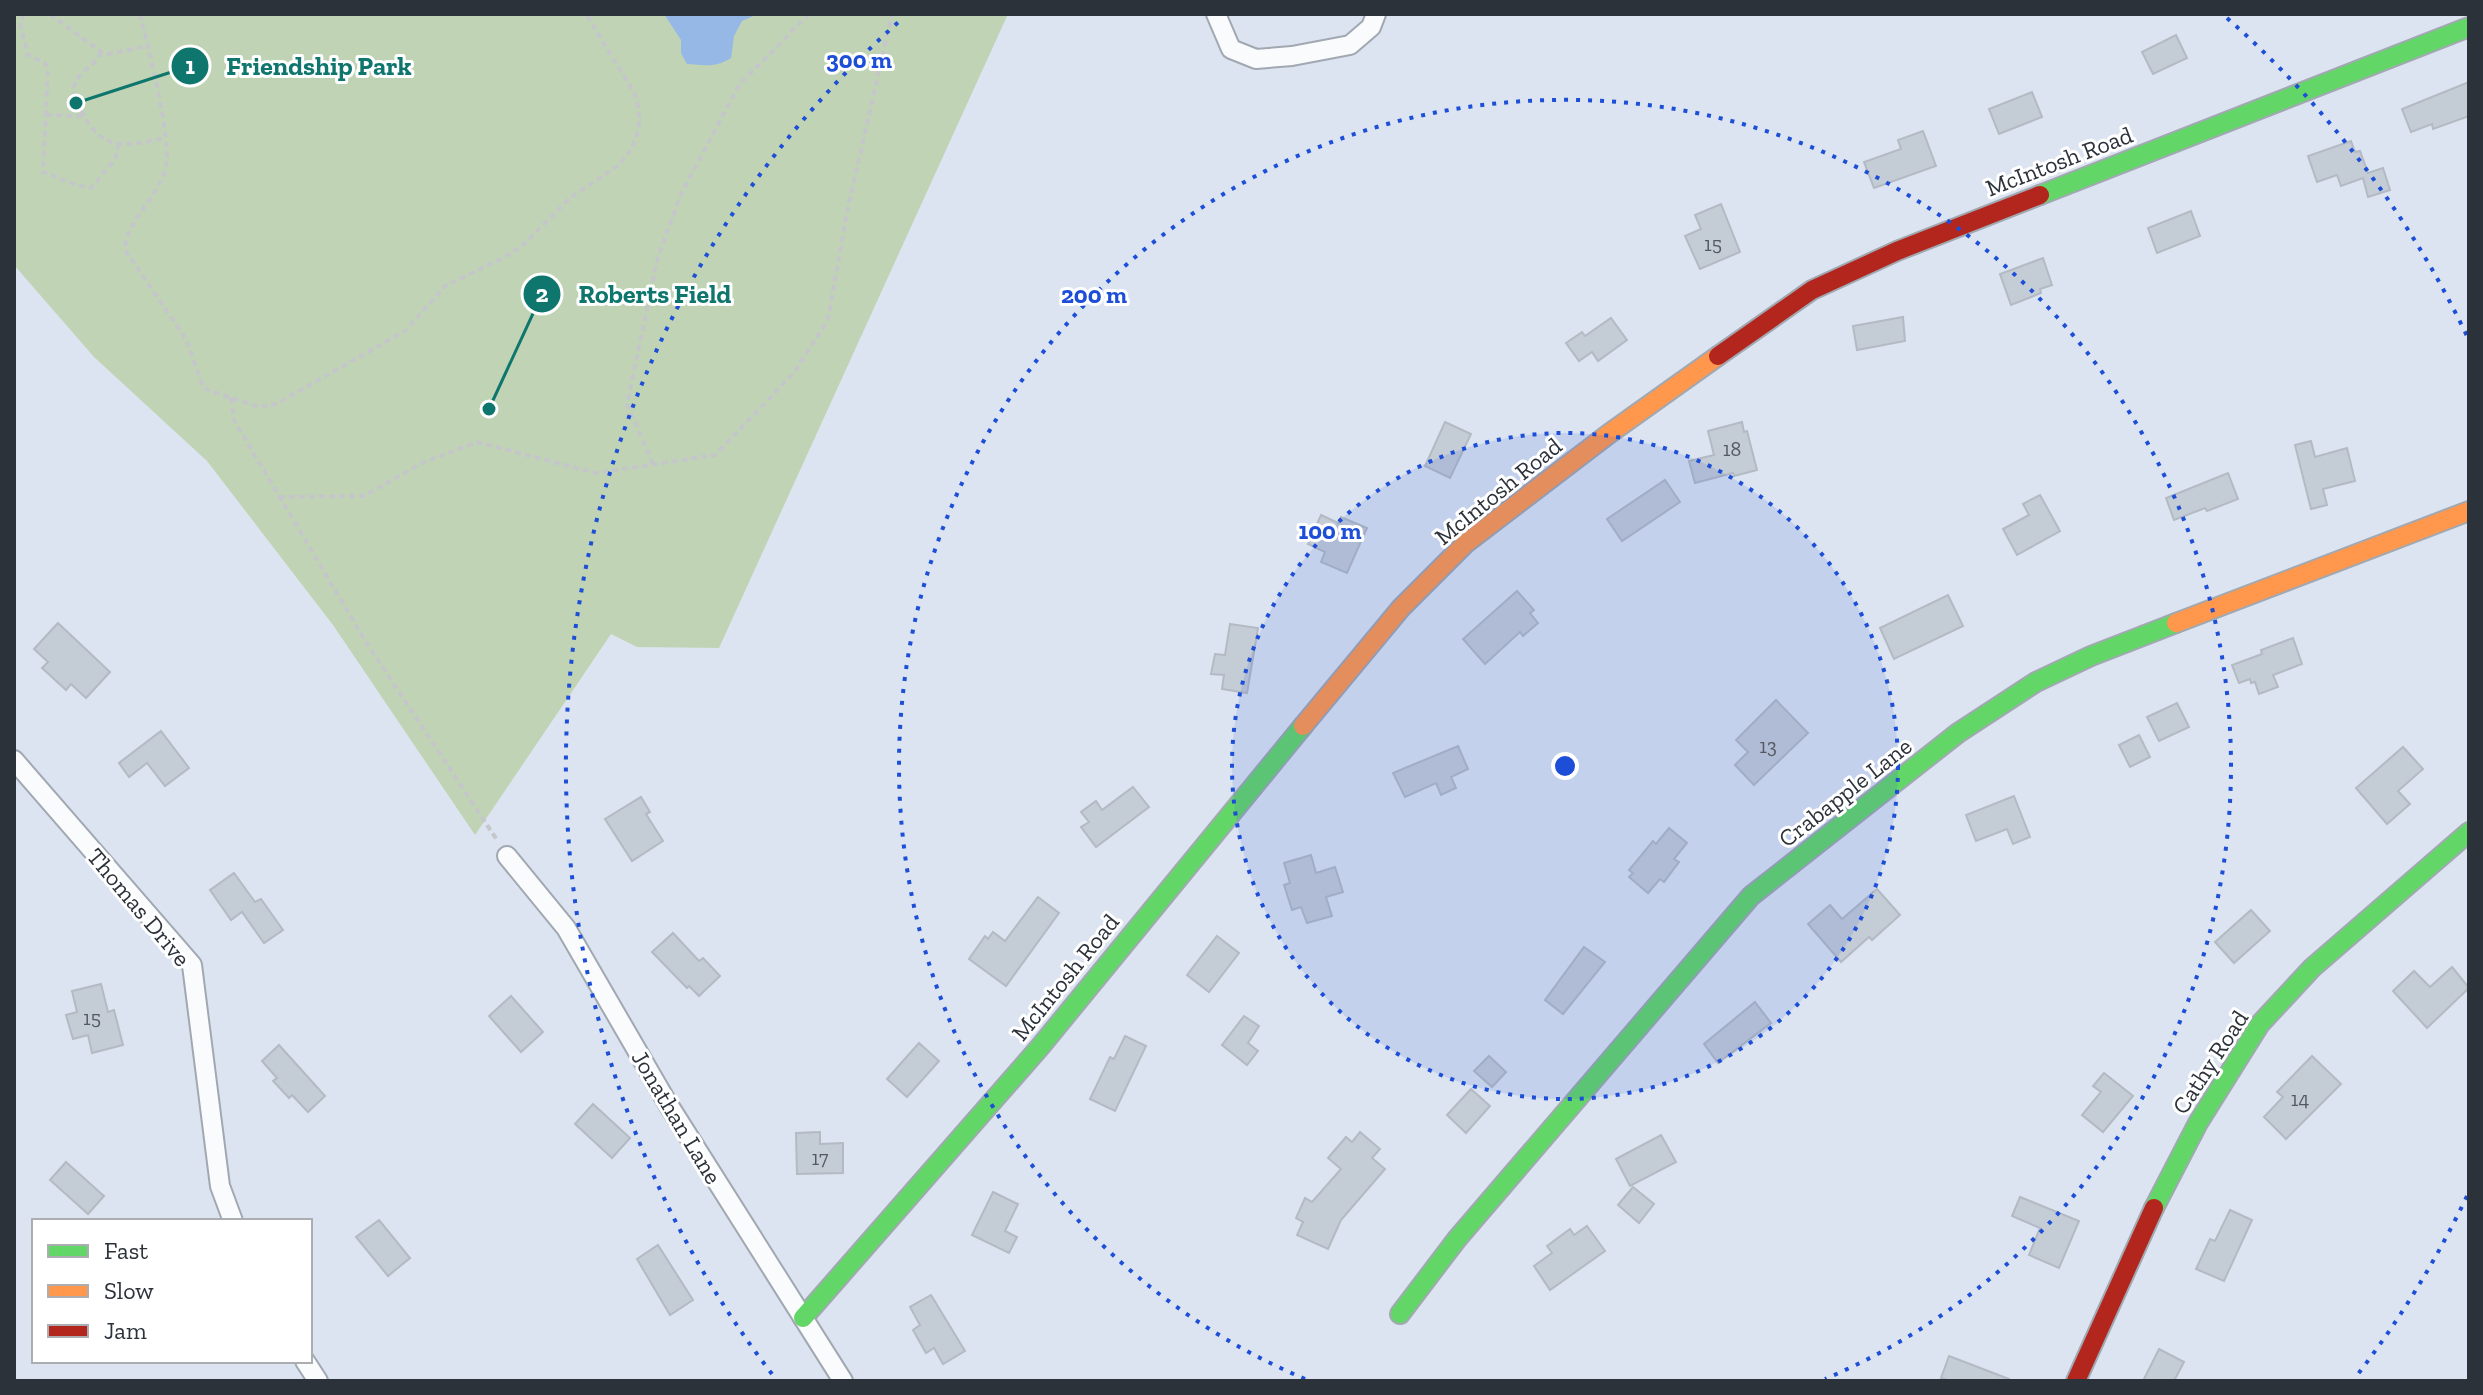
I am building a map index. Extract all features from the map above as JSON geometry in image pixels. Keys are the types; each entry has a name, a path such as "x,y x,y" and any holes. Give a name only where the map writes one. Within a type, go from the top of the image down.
{"street":[{"path":"1216,14 1231,49 1256,59 1350,45 1371,27 1376,14"},
{"name":"McIntosh Road","path":"803,1318 1040,1047 1401,608 1466,543 1610,433 1812,290 1911,245 2469,27"},
{"name":"Crabapple Lane","path":"1400,1314 1457,1239 1751,896 1958,733 2036,682 2091,656 2469,511"},
{"name":"Thomas Drive","path":"14,760 192,965 220,1186 232,1219"},
{"name":"Cathy Road","path":"2076,1381 2150,1215 2198,1123 2260,1024 2312,968 2469,832"},
{"name":"Jonathan Lane","path":"507,856 566,928 668,1104 843,1381"},
{"path":"306,1363 318,1381"}],"path":[{"path":"24,14 20,23 27,51 48,69 43,172 76,185 95,186 116,158 118,146"},
{"path":"50,14 101,52 108,54 148,46"},
{"path":"140,14 168,155 161,182 127,235 125,250 186,339 202,384 208,390 259,407 276,404 405,331 445,286 523,245 570,198 619,165 632,148 639,128 639,111 635,94 586,14"},
{"path":"653,464 627,404 658,257 681,194 739,85 809,14"},
{"path":"279,497 364,496 422,463 477,442 596,473 715,455 793,374 828,320 847,212 892,14"},
{"path":"101,52 98,61 81,75 74,86 76,101 98,135 118,146 165,138"},
{"path":"46,115 84,116"},
{"path":"231,398 234,420 364,639 507,856"}],"green space":[{"path":"14,14 1008,14 719,648 637,647 611,634 475,835 333,625 207,461 94,357 14,265"}],"water":[{"path":"664,14 758,14 742,21 734,36 731,58 715,65 704,65 687,64 681,53 681,40"}],"building":[{"path":"2176,35 2187,58 2153,74 2142,52"},
{"path":"2469,82 2469,116 2433,129 2432,124 2411,132 2402,109"},
{"path":"2032,92 2042,117 1999,134 1989,109"},
{"path":"1923,131 1936,166 1874,188 1864,162 1901,149 1898,140"},
{"path":"2351,141 2355,152 2360,151 2368,173 2383,168 2390,190 2368,197 2363,178 2341,186 2337,175 2317,182 2308,156"},
{"path":"1721,204 1740,252 1700,269 1685,236 1701,229 1695,215"},
{"path":"2191,211 2200,236 2157,253 2148,228"},
{"path":"2043,258 2052,285 2011,305 2000,274"},
{"path":"1903,317 1905,341 1857,350 1853,326"},
{"path":"1611,318 1627,340 1598,361 1592,352 1579,361 1566,343 1582,332 1585,336"},
{"path":"1445,422 1471,434 1450,478 1425,466"},
{"path":"1742,422 1757,470 1695,483 1689,461 1714,455 1708,431"},
{"path":"2311,441 2315,457 2347,448 2355,481 2323,489 2327,505 2311,509 2295,445"},
{"path":"2228,473 2238,499 2174,520 2166,498"},
{"path":"1665,480 1680,502 1622,541 1607,519"},
{"path":"2040,495 2060,531 2017,555 2003,529 2029,515 2023,504"},
{"path":"1321,515 1338,523 1341,517 1367,528 1347,573 1321,562 1325,552 1308,544"},
{"path":"1517,591 1534,610 1530,613 1538,623 1523,636 1520,632 1485,664 1463,639"},
{"path":"1948,595 1963,626 1894,659 1880,628"},
{"path":"58,623 110,672 86,698 71,684 66,690 42,668 48,662 34,649"},
{"path":"1230,624 1258,628 1247,693 1222,689 1224,675 1211,674 1215,654 1225,655"},
{"path":"2293,638 2302,664 2273,675 2278,687 2259,694 2255,682 2251,683 2250,679 2239,683 2232,665"},
{"path":"1776,700 1808,733 1754,785 1735,765 1748,752 1736,740"},
{"path":"2177,703 2189,727 2159,741 2147,717"},
{"path":"161,731 189,768 165,786 147,763 129,777 119,763"},
{"path":"2139,735 2150,757 2130,767 2119,745"},
{"path":"1458,746 1468,769 1451,777 1456,788 1441,795 1436,783 1405,797 1393,773"},
{"path":"2403,747 2423,769 2398,791 2410,804 2387,824 2356,788"},
{"path":"1133,787 1149,807 1096,847 1081,827 1089,822 1081,812 1096,801 1102,810"},
{"path":"2014,796 2030,837 2013,844 2007,829 1976,841 1966,815"},
{"path":"641,797 650,812 646,814 663,841 632,861 605,819"},
{"path":"1669,828 1687,843 1674,859 1679,862 1664,882 1660,879 1648,893 1629,877 1633,873 1629,870 1653,841 1656,844"},
{"path":"1311,855 1316,873 1335,867 1343,892 1326,897 1332,916 1307,923 1301,907 1292,910 1284,885 1290,883 1284,863"},
{"path":"234,873 255,902 261,899 283,930 264,943 242,912 231,920 210,890"},
{"path":"1877,889 1900,915 1841,962 1808,924 1830,905 1842,919"},
{"path":"1038,897 1059,913 1006,986 969,959 985,936 988,939 993,932 1005,941"},
{"path":"2251,910 2270,931 2234,963 2215,942"},
{"path":"673,933 699,961 703,958 720,976 699,996 652,952"},
{"path":"1217,936 1239,953 1209,992 1187,975"},
{"path":"1584,947 1605,962 1563,1014 1545,1000"},
{"path":"2452,967 2469,988 2427,1028 2393,991 2414,971 2430,987"},
{"path":"101,984 108,1012 114,1010 123,1045 92,1053 88,1035 73,1039 66,1015 77,1012 72,991"},
{"path":"511,996 543,1032 521,1052 489,1016"},
{"path":"1755,1002 1771,1023 1718,1063 1704,1044"},
{"path":"1244,1016 1259,1026 1248,1043 1258,1051 1247,1065 1222,1045"},
{"path":"1125,1036 1146,1046 1115,1111 1090,1099 1110,1057 1114,1059"},
{"path":"919,1043 939,1061 907,1097 887,1079"},
{"path":"279,1045 325,1096 308,1112 273,1081 277,1078 262,1061"},
{"path":"1489,1056 1506,1072 1492,1087 1474,1071"},
{"path":"2312,1056 2341,1084 2286,1139 2264,1117 2283,1097 2277,1092"},
{"path":"2104,1073 2133,1096 2103,1132 2082,1115 2101,1092 2093,1086"},
{"path":"1471,1089 1490,1106 1466,1133 1447,1115"},
{"path":"593,1104 630,1138 612,1158 575,1124"},
{"path":"820,1132 820,1144 843,1143 843,1173 797,1174 796,1133"},
{"path":"1360,1132 1380,1149 1372,1158 1385,1169 1341,1220 1328,1249 1297,1235 1303,1222 1296,1218 1305,1198 1312,1202 1341,1169 1328,1158 1346,1137 1352,1142"},
{"path":"1661,1135 1676,1162 1630,1186 1616,1159"},
{"path":"66,1162 104,1196 88,1214 50,1180"},
{"path":"1633,1187 1654,1204 1639,1223 1618,1205"},
{"path":"993,1192 1018,1204 1005,1231 1017,1237 1009,1253 972,1235"},
{"path":"2020,1197 2079,1221 2059,1268 2029,1255 2040,1228 2012,1216"},
{"path":"2230,1210 2252,1220 2224,1281 2196,1269 2210,1239 2215,1241"},
{"path":"379,1220 410,1258 388,1276 356,1237"},
{"path":"1587,1226 1605,1251 1550,1290 1534,1266 1552,1253 1547,1246 1570,1229 1574,1235"},
{"path":"658,1245 693,1300 670,1315 637,1259"},
{"path":"931,1295 965,1351 943,1364 934,1348 926,1353 913,1330 920,1325 910,1307"},
{"path":"2159,1349 2184,1362 2174,1381 2143,1381"},
{"path":"1949,1356 2009,1381 1951,1381 1941,1378"}],"traffic: fast":[{"path":"2040,195 2469,27"},
{"path":"1400,1314 1457,1239 1751,896 1958,733 2036,682 2091,656 2176,623"},
{"path":"803,1318 1040,1047 1303,726"},
{"path":"2154,1208 2198,1123 2260,1024 2312,968 2469,832"}],"traffic: slow":[{"path":"1303,726 1401,608 1466,543 1610,433 1718,356"},
{"path":"2176,623 2469,511"}],"traffic: jam":[{"path":"1718,356 1812,290 1897,251 2040,195"},
{"path":"2076,1381 2154,1208"}],"place":[{"name":"Friendship Park","path":"76,103"},
{"name":"Roberts Field","path":"489,409"}]}
